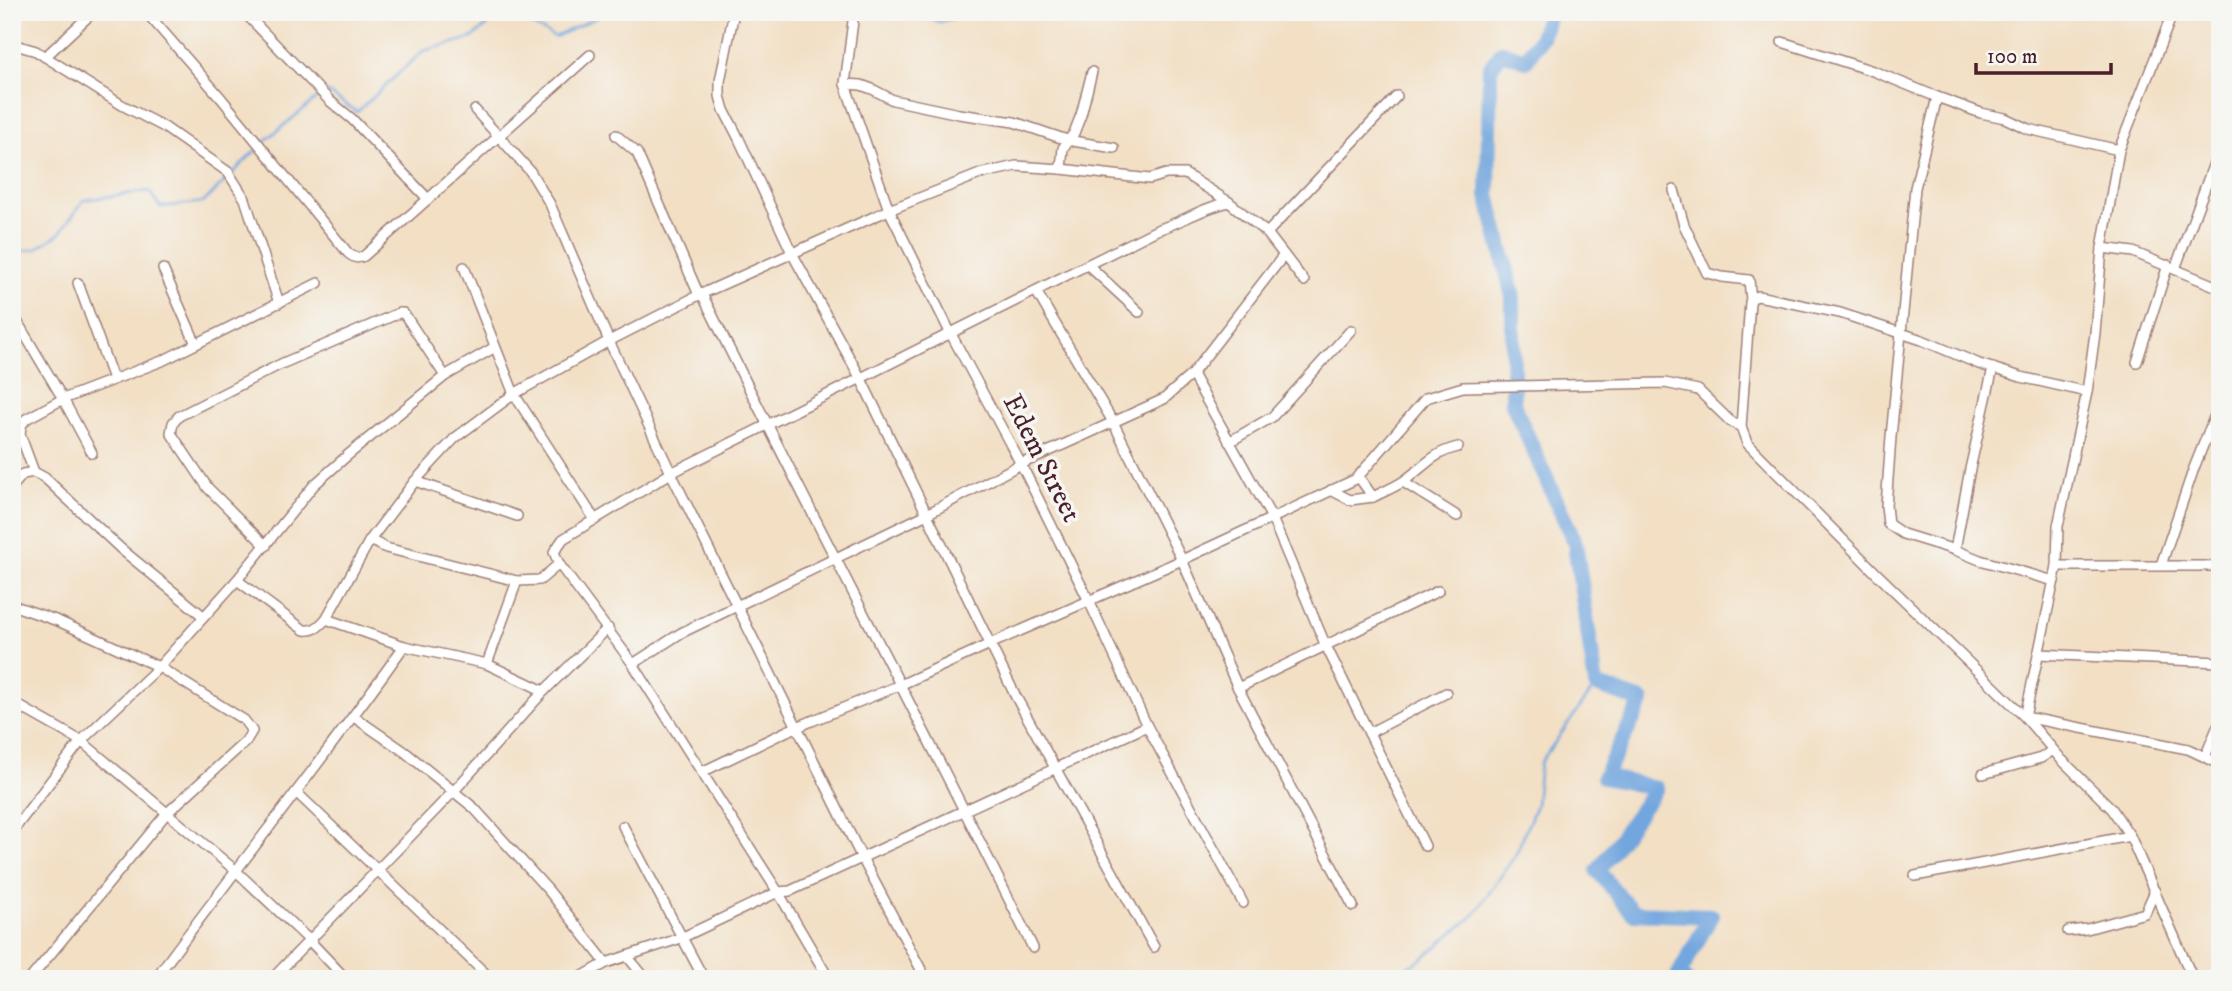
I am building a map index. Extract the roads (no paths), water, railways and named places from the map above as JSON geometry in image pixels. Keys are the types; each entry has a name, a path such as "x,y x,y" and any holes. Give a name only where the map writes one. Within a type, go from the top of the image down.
{"street":[{"path":"146,12 353,258 364,257 590,55"},
{"path":"244,12 428,199"},
{"path":"734,12 720,81 722,103 793,255 861,379 1016,697 1154,947"},
{"path":"2025,718 2057,566 2058,526 2087,392 2102,248 2119,150 2173,12"},
{"path":"45,57 92,13"},
{"name":"Edem Street","path":"853,22 845,84 889,210 951,334 1021,464 1147,726 1243,903"},
{"path":"1782,41 1873,71 1981,113 2005,118 2028,129 2119,150"},
{"path":"12,48 27,47 45,57 122,105 164,127 228,172 245,199 279,303"},
{"path":"1061,169 1063,148 1074,133 1092,72"},
{"path":"845,84 861,85 893,100 1014,122 1067,140 1114,148"},
{"path":"1267,233 1397,96"},
{"path":"1937,97 1915,188 1886,506 1888,524 1903,534 2053,581"},
{"path":"475,110 530,171 550,204 609,341 671,473 862,858 926,979"},
{"path":"616,135 637,153 700,294 1033,948"},
{"path":"2137,362 2220,147"},
{"path":"237,580 304,630 312,631 326,619 370,540 415,481 455,438 514,394 700,294 793,255 889,210 980,174 1016,166 1150,179 1166,174 1185,174 1229,202 1267,233 1304,281"},
{"path":"1674,190 1684,225 1707,273 1749,280 1751,300 1741,427 1747,443 2025,718 2053,750 2112,808 2130,836 2191,978"},
{"path":"829,979 778,892 633,664 559,564 554,552 563,539 671,473 1157,230 1215,204 1229,202"},
{"path":"2102,248 2133,252 2220,288"},
{"path":"633,664 681,633 927,514 1021,464 1164,399 1192,374 1284,255"},
{"path":"1088,265 1139,313"},
{"path":"464,267 514,394 595,520"},
{"path":"163,269 196,344"},
{"path":"78,283 113,379"},
{"path":"34,472 20,434 26,419 63,399 162,361 318,284"},
{"path":"1036,291 1113,422 1182,561 1238,688 1353,906"},
{"path":"1751,300 1758,296 1840,313 2021,377 2087,392"},
{"path":"12,313 92,453"},
{"path":"266,546 208,488 171,433 173,423 179,416 281,364 399,313 403,313 407,318 446,376"},
{"path":"1229,442 1272,417 1351,330"},
{"path":"12,832 81,741 159,667 266,546 314,485 446,376 495,347"},
{"path":"1955,550 1993,368"},
{"path":"1192,374 1272,518 1325,644 1425,846"},
{"path":"702,772 797,727 900,685 990,643 1182,561 1331,490 1358,476 1426,398 1463,387 1665,383 1698,390 1731,422 1741,427"},
{"path":"2161,565 2194,468 2220,403"},
{"path":"1331,490 1350,500 1373,496 1403,482 1443,451 1458,447"},
{"path":"12,487 23,474 34,472 45,478 121,549 203,617"},
{"path":"1358,476 1373,496"},
{"path":"415,481 517,516"},
{"path":"1403,482 1457,516"},
{"path":"370,540 386,548 517,581 540,580 559,564"},
{"path":"2057,566 2220,566"},
{"path":"487,664 517,581"},
{"path":"1238,688 1438,591"},
{"path":"12,605 58,621 159,667 244,720 252,731 246,741 166,814 30,979"},
{"path":"326,619 404,646 487,664 544,691"},
{"path":"272,979 453,792 544,691 608,628"},
{"path":"155,979 235,870 354,717 404,646"},
{"path":"2038,654 2220,662"},
{"path":"1369,733 1446,693"},
{"path":"12,702 81,741 235,870 346,979"},
{"path":"354,717 405,752 474,808 549,891 606,963"},
{"path":"2025,718 2188,749 2220,764"},
{"path":"2205,757 2220,721"},
{"path":"578,979 606,963 681,938 778,892 790,891 1147,726"},
{"path":"1983,774 2041,758 2053,750"},
{"path":"296,792 491,979"},
{"path":"623,826 704,979"},
{"path":"1915,876 2130,836"},
{"path":"2068,931 2087,929 2145,913 2155,891"},
{"path":"627,956 646,979"}],"waterway":[{"path":"326,91 357,112 423,51 472,38 503,12"},
{"path":"506,12 555,37 608,12"},
{"path":"901,12 940,22 974,12"},
{"path":"1550,12 1541,37 1526,60 1502,52 1490,68 1488,195 1513,297 1513,404 1575,543 1596,685 1642,701 1604,777 1656,788 1598,871 1633,913 1711,916 1678,976 1685,979"},
{"path":"12,252 36,249 59,234 84,200 149,191 160,207 204,202 266,140 321,95"},
{"path":"1386,979 1422,959 1474,915 1516,854 1536,805 1540,763 1596,685"}]}
